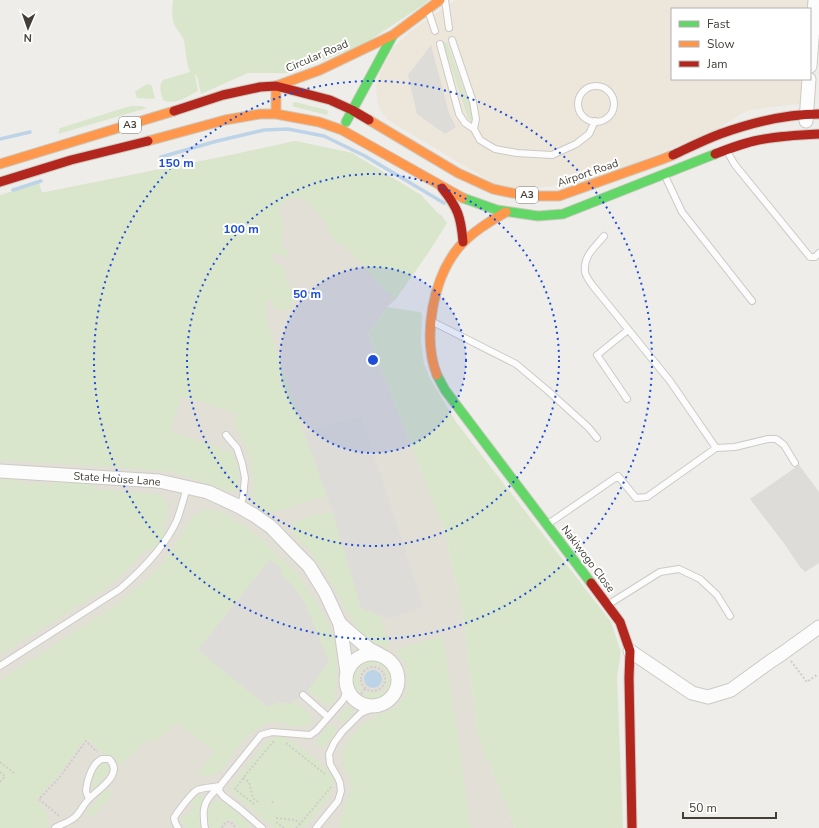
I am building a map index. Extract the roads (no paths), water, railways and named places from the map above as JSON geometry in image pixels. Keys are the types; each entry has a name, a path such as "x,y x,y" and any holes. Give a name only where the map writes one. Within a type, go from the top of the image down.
{"main road":[{"name":"Circular Road","path":"276,86 320,70 393,35 440,0"},
{"name":"Circular Road","path":"342,130 393,35"},
{"name":"Airport Road","path":"0,164 166,114 223,95 260,87 276,86 330,100 352,110 458,173 493,189 535,196 559,196 660,160 720,134 752,124 780,118 813,114"},
{"path":"276,86 276,114"},
{"name":"A3","path":"0,182 71,160 158,139 225,120 260,114 276,114 319,122 342,130 461,197 497,210 538,216 563,214 747,143 773,138 813,134"},
{"path":"439,185 452,201 458,212 462,226 463,242"},
{"path":"559,196 563,214"},
{"name":"Nakiwogo Close","path":"506,212 463,242 454,253 442,277 434,298 431,337 434,366 445,390 620,622 630,651 629,678 632,828"}],"street":[{"path":"811,53 815,0"},
{"path":"809,80 813,114 813,134"},
{"name":"State House Lane","path":"0,471 159,481 208,492 240,507 271,527 309,566 325,592 340,624"},
{"path":"340,624 369,649 391,661 395,667 398,673 398,687 395,694 385,703 378,706 368,706 359,703 351,697 346,681 347,672 340,624"},
{"path":"630,651 692,693 708,697 731,690 819,627"},
{"path":"347,672 359,657 369,654 379,654"}],"lane":[{"path":"445,0 449,28"},
{"path":"428,9 436,32"},
{"path":"452,40 473,102 476,119 474,129"},
{"path":"440,44 459,114 465,123 474,129 480,140 495,149 517,153 552,155 576,144 589,134 595,122"},
{"path":"597,86 608,91 614,102 611,113 607,118 595,122 584,117 578,106 581,94 590,87 597,86"},
{"path":"726,150 735,165 810,257 815,257 819,254"},
{"path":"665,175 682,212 752,301"},
{"path":"604,236 587,256 585,264 586,273 593,286 670,381 716,448"},
{"path":"432,321 516,364 547,390 597,438"},
{"path":"627,399 597,355 628,330"},
{"path":"226,435 237,448 245,478 243,497 240,507"},
{"path":"546,525 618,476 636,498 647,497 716,448 735,447 768,439 776,439 784,446 795,462"},
{"path":"0,666 120,589 136,574 154,555 168,536 177,520 188,487"},
{"path":"608,605 660,572 679,569 700,579 717,595 730,616"},
{"path":"205,828 203,812 208,798 220,786 261,735 272,732 280,734 310,735 316,731 343,700 348,689"},
{"path":"303,695 328,717"},
{"path":"316,828 338,801 341,791 340,783 337,780 330,764 329,754 334,743 342,732 361,713 378,706"},
{"path":"55,828 74,818 89,799 104,786 112,776 115,770 113,762 109,759 102,759 96,763 91,771 86,791 89,799"},
{"path":"178,828 174,822 174,818 197,790 220,786"},
{"path":"220,786 219,792 262,828"}],"water":[{"path":"373,670 379,673 382,679 379,685 373,688 367,685 364,679 367,673"}],"waterway":[{"path":"161,157 217,141 264,130 288,129 324,136 365,156 444,203"},
{"path":"0,139 30,132"},
{"path":"13,190 41,181"}]}
